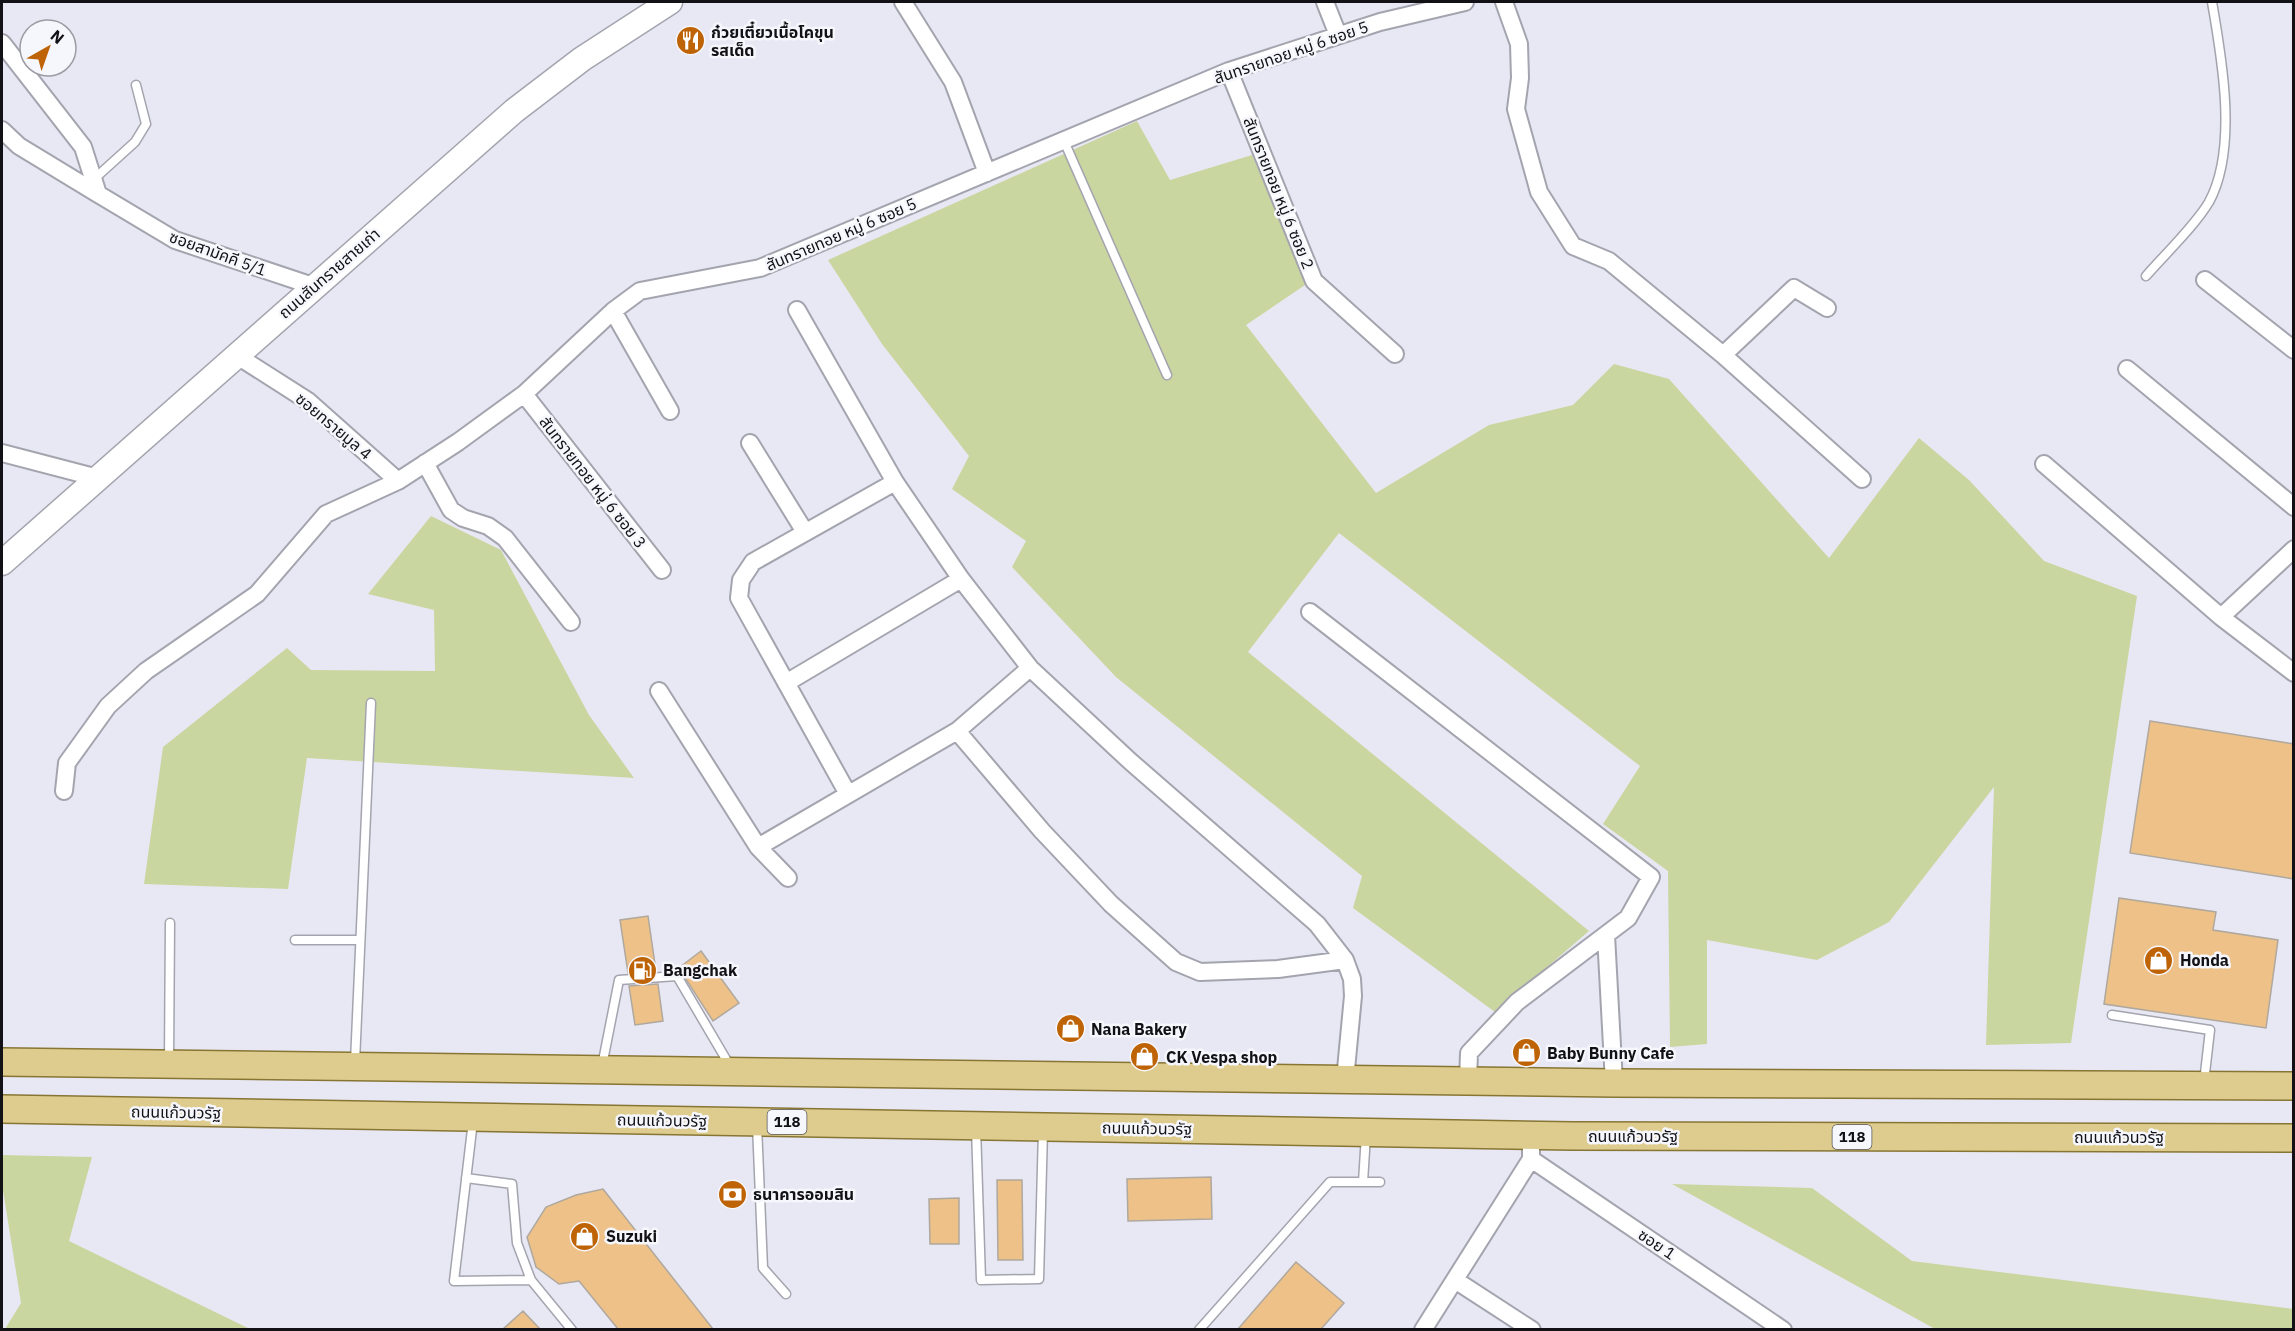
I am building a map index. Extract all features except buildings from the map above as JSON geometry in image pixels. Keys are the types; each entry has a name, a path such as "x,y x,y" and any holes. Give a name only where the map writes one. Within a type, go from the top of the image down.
{"main road":[{"name":"ถนนสันทรายสายเก่า","path":"2,563 313,286 514,111 582,59 670,2"},
{"path":"2,1062 1614,1083 2294,1086"},
{"name":"ถนนแก้วนวรัฐ","path":"2,1109 1367,1132 1532,1147 2294,1138"}],"street":[{"path":"903,2 953,82 987,173"},
{"path":"1325,2 1338,35"},
{"name":"สันทรายทอย หมู่ 6 ซอย 5","path":"64,791 67,763 108,706 147,671 257,594 326,514 398,481 525,394 613,311 640,291 760,268 1229,71 1380,22 1466,2"},
{"path":"1504,2 1520,44 1520,78 1516,109 1539,192 1573,246 1609,261 1723,355 1862,479"},
{"path":"2,43 83,147 95,187"},
{"name":"สันทรายทอย หมู่ 6 ซอย 2","path":"1229,71 1314,281 1395,354"},
{"name":"ซอยสามัคคี 5/1","path":"2,130 19,146 95,187 175,240 313,286"},
{"path":"2205,280 2294,350"},
{"path":"1723,355 1794,288 1827,308"},
{"path":"797,310 895,482 961,579 1030,668 1131,762 1317,924 1345,960 1352,980 1353,996 1345,1080"},
{"path":"613,311 670,411"},
{"name":"ซอยทรายมูล 4","path":"236,355 308,401 398,481"},
{"path":"2127,369 2294,507"},
{"name":"สันทรายทอย หมู่ 6 ซอย 3","path":"525,394 662,570"},
{"path":"750,443 805,532"},
{"path":"2,453 98,478"},
{"path":"425,463 451,510 463,518 488,526 505,538 571,622"},
{"path":"2044,464 2222,617 2294,673"},
{"path":"848,794 739,598 741,580 753,562 895,482"},
{"path":"2222,617 2294,549"},
{"path":"786,683 961,579"},
{"path":"1310,612 1651,877 1628,918 1517,1002 1469,1053 1468,1081"},
{"path":"758,847 957,731 1030,668"},
{"path":"659,691 758,847 788,878"},
{"path":"957,731 1042,831 1111,904 1176,962 1200,972 1278,969 1345,960"},
{"path":"1606,935 1614,1083"},
{"path":"1423,1329 1455,1280 1532,1147"},
{"name":"ซอย 1","path":"1532,1147 1783,1329"},
{"path":"1455,1280 1532,1329"}],"lane":[{"path":"2146,276 2208,204 2219,180 2225,129 2219,46 2212,2"},
{"path":"95,187 135,142 146,124 136,85"},
{"path":"1064,141 1167,375"},
{"path":"355,1067 371,702"},
{"path":"169,1064 170,923"},
{"path":"295,940 360,939"},
{"path":"602,1070 619,980 677,976 734,1072"},
{"path":"2112,1015 2210,1030 2204,1085"},
{"path":"473,1117 453,1281 531,1280"},
{"path":"757,1122 763,1268 786,1294"},
{"path":"976,1126 981,1280 1040,1279 1043,1127"},
{"path":"1363,1182 1367,1132"},
{"path":"466,1178 512,1185 517,1243 531,1280 572,1329"},
{"path":"1199,1329 1330,1182 1380,1182"}],"green space":[{"path":"1137,121 1170,180 1252,155 1308,283 1246,325 1376,493 1489,425 1573,405 1614,364 1669,379 1829,558 1919,438 1969,480 2044,561 2137,596 2071,1043 1986,1045 1994,787 1889,922 1817,960 1707,940 1707,1044 1670,1047 1668,871 1603,824 1640,766 1339,533 1248,652 1589,931 1495,1012 1353,908 1362,876 1116,677 1012,567 1026,541 952,489 969,456 882,344 828,260"},
{"path":"431,516 501,550 589,715 634,778 307,758 288,889 144,884 163,747 287,648 311,670 435,671 434,610 368,594"},
{"path":"2,1155 92,1157 69,1241 250,1329 5,1329 21,1303 2,1184"},
{"path":"1672,1184 1812,1188 1912,1261 2293,1309 2293,1329 1935,1329"}],"place":[{"name":"ก๋วยเตี๋ยวเนื้อโคขุน รสเด็ด","path":"690,41"},
{"name":"Honda","path":"2159,960"},
{"name":"Bangchak","path":"642,970"},
{"name":"Nana Bakery","path":"1070,1029"},
{"name":"Baby Bunny Cafe","path":"1526,1053"},
{"name":"CK Vespa shop","path":"1145,1057"},
{"name":"ธนาคารออมสิน","path":"732,1194"},
{"name":"Suzuki","path":"585,1236"}]}
